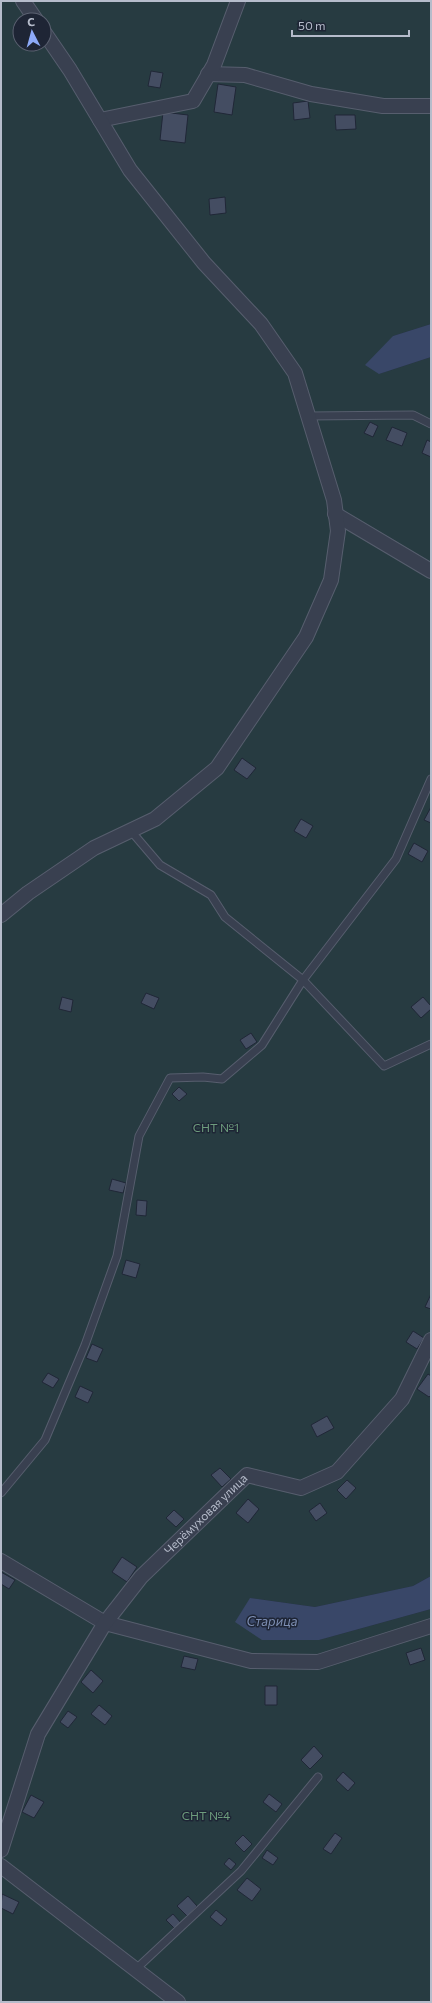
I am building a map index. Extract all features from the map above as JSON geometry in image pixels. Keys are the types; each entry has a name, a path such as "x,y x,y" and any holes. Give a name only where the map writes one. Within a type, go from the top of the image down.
{"street":[{"path":"23,1 31,12"},
{"path":"100,120 193,101 208,74 238,1"},
{"path":"1,915 28,893 94,848 155,819 217,768 306,637 331,580 338,531 334,500 295,373 261,324 204,263 130,170 70,70 52,44"},
{"path":"208,74 245,75 312,94 383,106 431,106"},
{"path":"335,514 431,571"},
{"name":"Черёмуховая улица","path":"105,1624 142,1577 247,1475 301,1488 337,1472 402,1399 431,1340"},
{"path":"1,1561 105,1624 251,1661 318,1662 431,1626"},
{"path":"1,1850 38,1734 105,1624"},
{"path":"1,1866 178,2002"}],"lane":[{"path":"308,416 413,415 431,424"},
{"path":"1,1493 45,1440 85,1346 117,1256 139,1136 170,1078 202,1077 222,1079 262,1045 303,980 396,859 431,778"},
{"path":"131,831 160,866 211,895 225,917 303,980 384,1066 431,1044"},
{"path":"136,1969 242,1871 318,1777"}],"green space":[{"path":"1,1 431,1 431,324 393,336 379,374 431,357 431,1576 413,1586 315,1607 250,1598 319,1640 431,1609 431,2002 1,2002"}],"water":[{"path":"431,324 431,357 379,374 365,365 393,336"},
{"name":"Старица","path":"431,1576 431,1609 319,1640 262,1640 235,1622 250,1598 315,1607 413,1586"}],"building":[{"path":"151,71 163,73 160,88 148,86"},
{"path":"218,84 236,87 232,115 214,112"},
{"path":"308,101 310,118 294,120 293,103"},
{"path":"163,112 188,115 185,143 160,140"},
{"path":"335,115 355,115 356,129 336,130"},
{"path":"225,197 226,213 210,215 209,199"},
{"path":"370,422 378,426 373,437 364,433"},
{"path":"392,427 407,433 402,446 386,440"},
{"path":"427,440 431,442 431,457 422,453"},
{"path":"242,758 256,768 247,779 234,770"},
{"path":"431,807 431,823 424,820"},
{"path":"301,819 313,826 306,838 294,831"},
{"path":"414,843 428,851 422,862 408,854"},
{"path":"146,993 159,998 154,1009 141,1003"},
{"path":"62,997 73,1000 71,1012 59,1009"},
{"path":"423,997 431,1006 431,1009 421,1018 411,1007"},
{"path":"251,1033 257,1042 246,1049 240,1040"},
{"path":"179,1087 187,1094 179,1101 172,1094"},
{"path":"112,1179 126,1183 123,1193 109,1190"},
{"path":"137,1200 147,1201 146,1216 136,1215"},
{"path":"126,1260 140,1264 136,1278 122,1274"},
{"path":"431,1294 431,1309 425,1307"},
{"path":"413,1331 424,1338 417,1349 406,1342"},
{"path":"92,1344 103,1349 97,1362 86,1358"},
{"path":"48,1373 59,1379 53,1388 42,1382"},
{"path":"428,1374 431,1376 431,1395 429,1397 417,1389"},
{"path":"80,1386 93,1392 88,1403 75,1397"},
{"path":"327,1416 334,1428 317,1437 311,1425"},
{"path":"220,1468 231,1479 222,1487 211,1475"},
{"path":"347,1480 356,1488 346,1499 337,1490"},
{"path":"248,1499 259,1509 248,1523 236,1513"},
{"path":"320,1503 327,1513 316,1521 309,1511"},
{"path":"174,1510 184,1519 176,1527 166,1518"},
{"path":"122,1557 137,1567 127,1582 112,1572"},
{"path":"1,1572 15,1580 9,1589 1,1584"},
{"path":"421,1648 425,1660 410,1665 406,1653"},
{"path":"184,1656 198,1659 195,1670 181,1667"},
{"path":"91,1670 103,1681 93,1693 81,1682"},
{"path":"265,1686 277,1686 277,1705 265,1705"},
{"path":"99,1705 112,1716 105,1725 91,1714"},
{"path":"68,1711 77,1717 68,1728 60,1722"},
{"path":"314,1746 323,1756 310,1769 301,1760"},
{"path":"343,1772 355,1783 348,1791 336,1780"},
{"path":"269,1794 282,1804 276,1812 263,1802"},
{"path":"31,1795 44,1802 34,1818 22,1812"},
{"path":"335,1833 342,1838 331,1854 323,1849"},
{"path":"243,1835 252,1844 244,1852 235,1843"},
{"path":"267,1850 278,1858 273,1865 262,1858"},
{"path":"229,1858 236,1864 231,1870 224,1864"},
{"path":"247,1878 261,1889 252,1901 237,1890"},
{"path":"2,1894 19,1902 13,1914 1,1908"},
{"path":"188,1896 197,1906 187,1916 177,1906"},
{"path":"216,1910 227,1919 221,1926 210,1917"},
{"path":"173,1914 181,1923 175,1929 166,1920"}],"park label":[{"name":"СНТ №1","path":"216,1128"},
{"name":"СНТ №4","path":"206,1816"}]}
